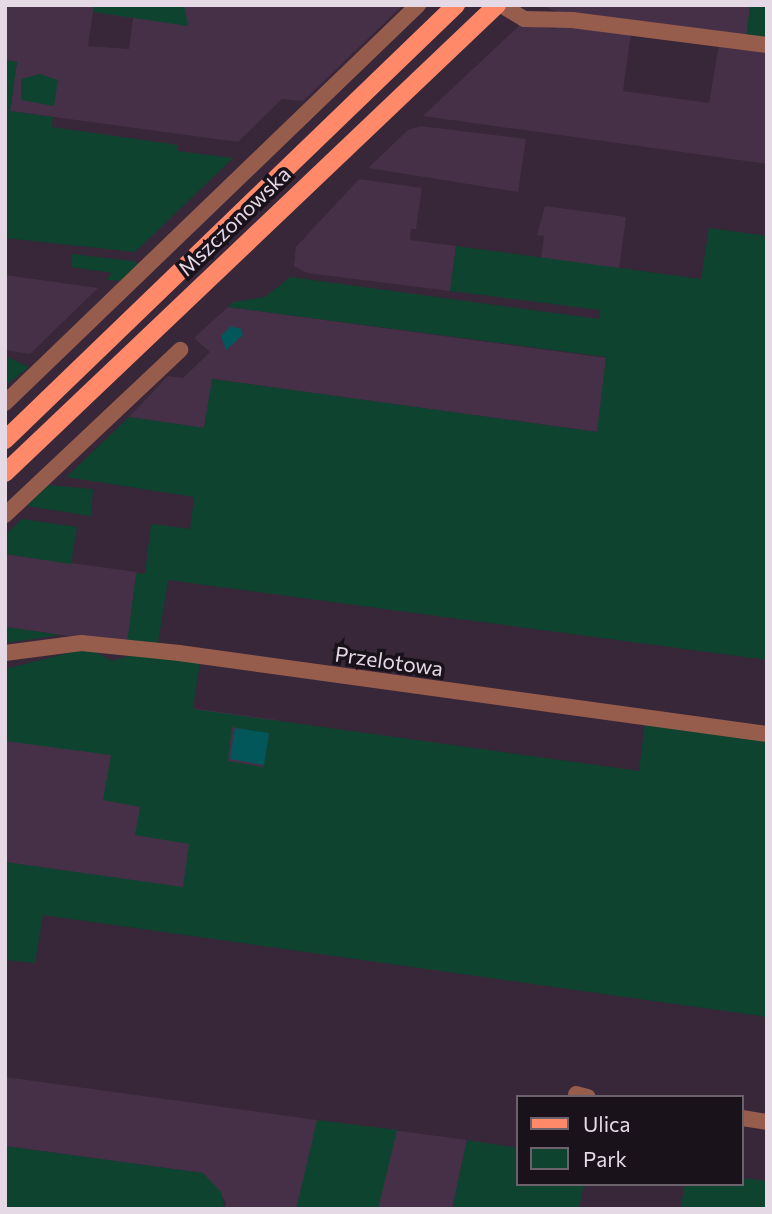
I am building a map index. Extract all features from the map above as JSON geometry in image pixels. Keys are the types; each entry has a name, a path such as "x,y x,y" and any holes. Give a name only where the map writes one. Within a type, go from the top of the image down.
{"main road":[{"name":"Mszczonowska","path":"5,440 457,5"},
{"name":"Mszczonowska","path":"5,472 499,5"}],"street":[{"path":"5,403 418,5"},
{"path":"499,5 524,19 572,20 767,46"},
{"path":"5,515 180,350"},
{"name":"Przelotowa","path":"5,653 81,643 179,653 767,734"},
{"path":"744,1118 767,1122"}],"shaded area":[{"path":"5,5 403,5 303,101 282,99 238,142 10,111 17,62 5,60","holes":["93,12 133,18 129,49 88,46"]},
{"path":"767,5 767,40 560,13 544,6"},
{"path":"564,23 631,32 623,91 709,103 719,44 731,49 767,51 767,164 423,116 521,24 554,29"},
{"path":"421,126 526,139 518,192 368,168 408,130"},
{"path":"359,179 422,188 416,229 411,229 410,240 456,246 450,291 307,273 294,266 296,247"},
{"path":"545,206 626,217 619,269 541,258 544,236 537,235"},
{"path":"5,275 98,288 30,354 5,350"},
{"path":"228,307 607,358 598,432 213,379 204,428 129,417 168,376 183,378 210,352 194,338"},
{"path":"231,326 241,329 243,335 226,350 221,336"},
{"path":"5,554 137,572 127,644 5,627"},
{"path":"5,682 277,720 271,768 183,888 5,862"},
{"path":"235,728 269,733 264,765 230,759"},
{"path":"5,1077 467,1140 452,1209 225,1209 226,1202 203,1173 5,1146"}],"green space":[{"path":"94,5 184,5 188,26 93,12"},
{"path":"750,5 767,5 767,40 746,37"},
{"path":"5,60 17,62 10,111 53,117 52,127 178,145 178,151 233,158 135,252 5,238"},
{"path":"40,74 58,80 54,106 21,100 21,79"},
{"path":"709,228 767,236 767,660 168,580 158,643 127,644 136,574 145,573 151,524 190,529 194,497 66,477 129,417 204,428 212,379 597,432 606,357 228,307 233,302 265,297 290,277 599,319 600,310 450,291 456,246 701,279"},
{"path":"72,254 133,261 138,264 120,281 106,280 112,273 71,267"},
{"path":"5,356 29,367 5,386"},
{"path":"48,485 93,489 91,516 27,506"},
{"path":"22,519 77,527 71,564 5,554 5,535"},
{"path":"5,627 61,635 5,643"},
{"path":"88,648 112,661 135,654 200,662 193,709 639,771 645,723 767,741 767,1017 43,915 35,963 5,960 5,862 183,887 189,844 135,835 140,807 103,800 111,755 5,741 5,669","holes":["232,727 269,734 263,767 228,761"]},
{"path":"317,1120 397,1130 378,1209 296,1209"},
{"path":"467,1140 516,1148 516,1186 584,1186 579,1209 452,1209"},
{"path":"5,1146 203,1173 221,1192 225,1209 5,1209"},
{"path":"744,1178 767,1181 767,1209 680,1209 685,1186 744,1186"}]}
